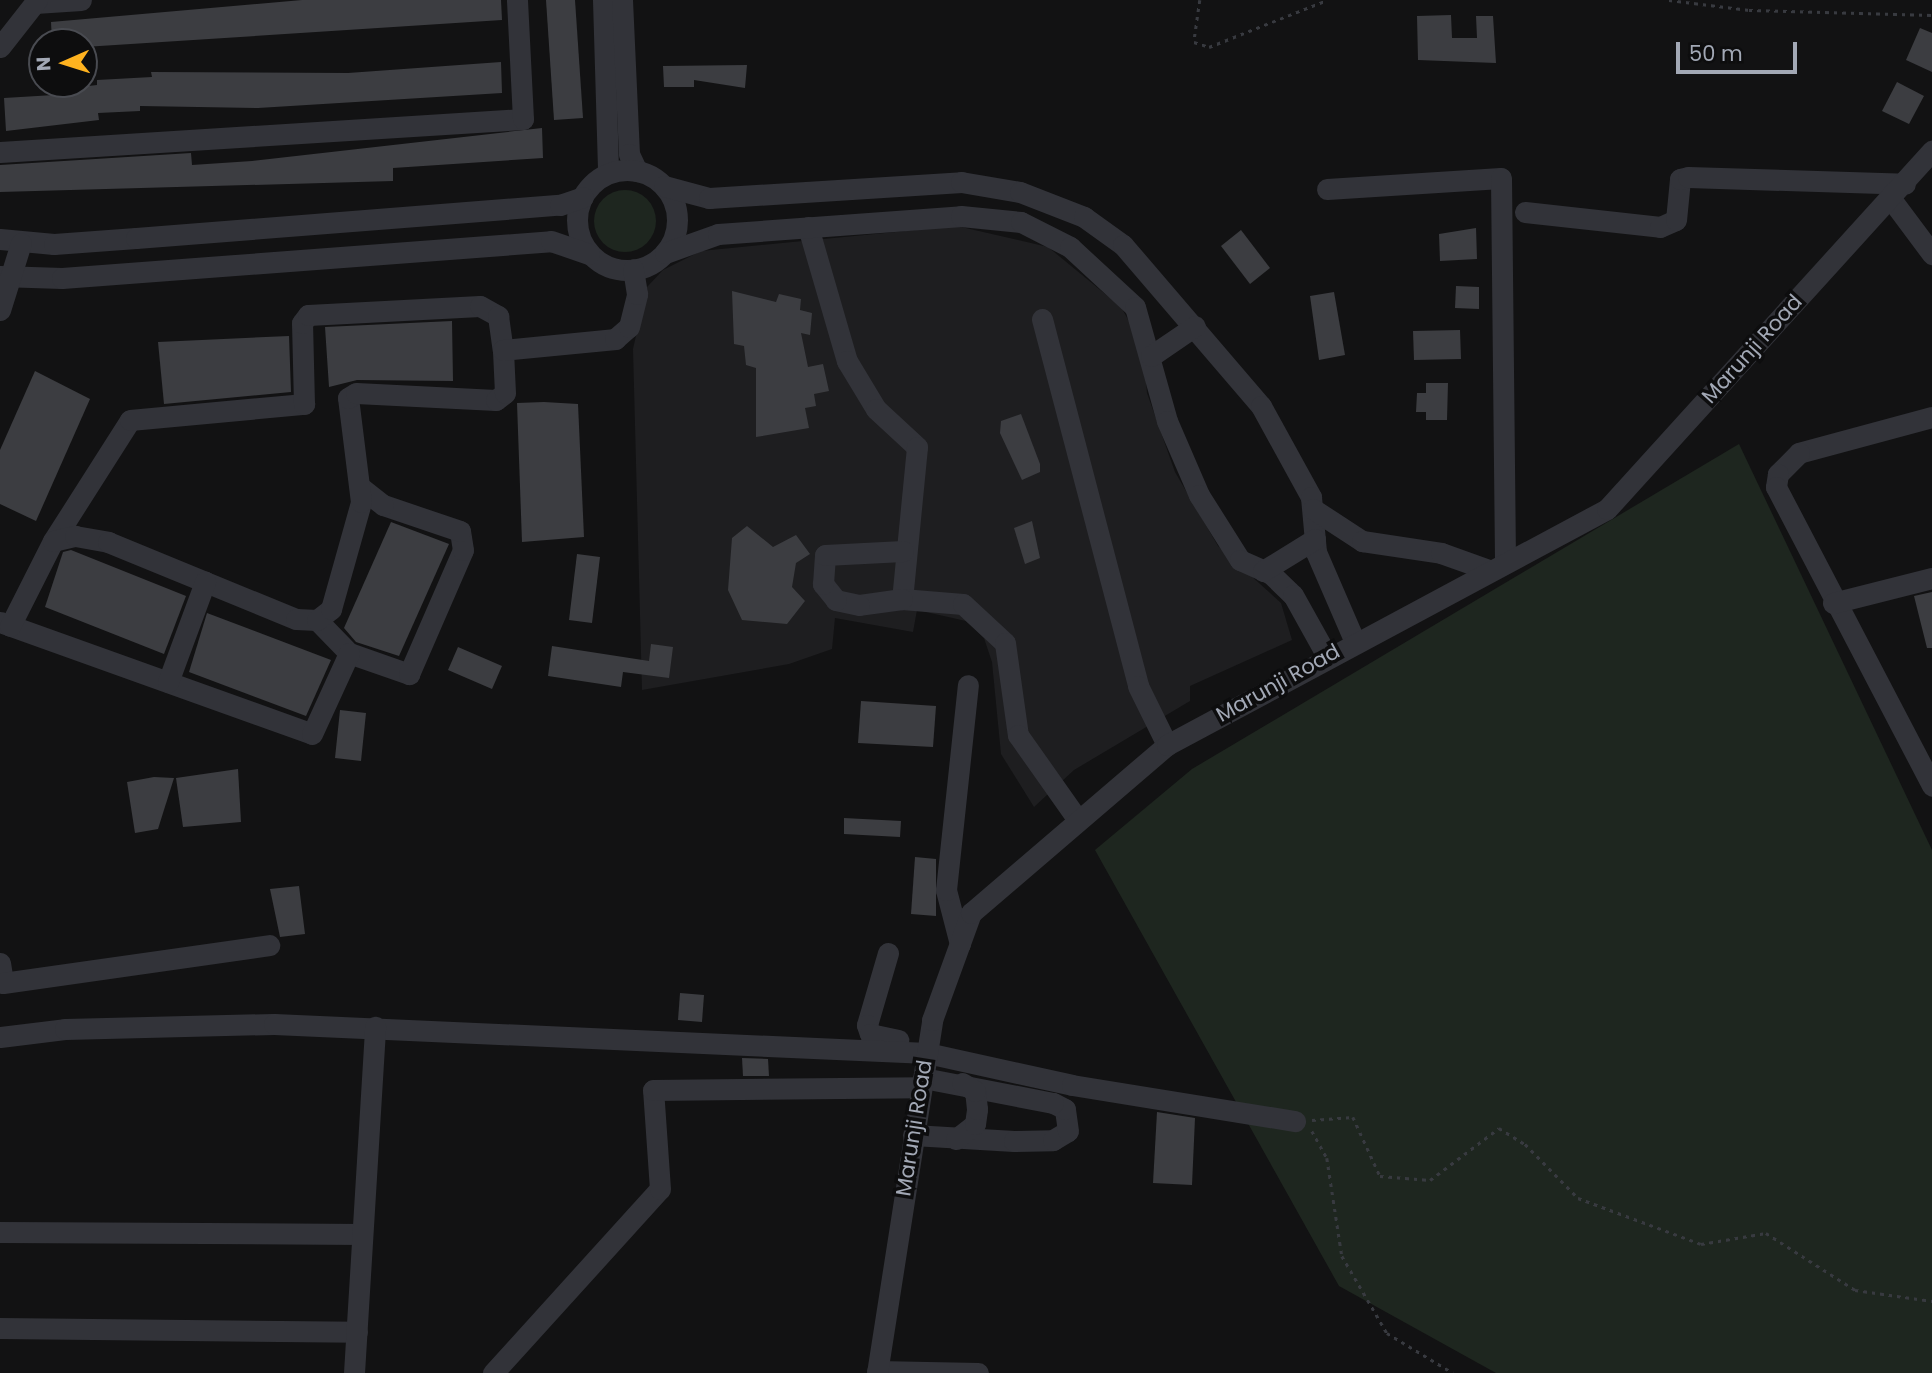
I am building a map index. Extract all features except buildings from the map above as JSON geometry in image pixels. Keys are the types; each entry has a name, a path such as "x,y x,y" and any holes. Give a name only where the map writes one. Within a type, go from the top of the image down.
{"street":[{"path":"0,47 36,1 81,0"},
{"path":"0,152 523,119 517,0"},
{"path":"603,0 608,173"},
{"path":"622,0 629,154 637,171"},
{"name":"Marunji Road","path":"877,1372 928,1048 971,913 1167,745 1354,640 1607,509 1898,191 1932,150"},
{"path":"590,254 577,216 583,197 608,173 637,171 664,186 709,198 961,182 1020,191 1084,217 1123,245 1261,406 1313,509 1315,539 1330,594 1354,640"},
{"path":"1525,212 1660,227 1676,220 1680,179 1688,177 1898,191 1932,254"},
{"path":"1313,509 1362,541 1441,553 1497,566 1501,178 1327,189"},
{"path":"664,186 677,221 665,253"},
{"path":"0,310 10,241 436,216 583,197"},
{"path":"6,277 551,241 590,254 607,266 634,269 665,253 718,234 961,216 1021,222 1070,247 1122,291 1142,322 1167,422 1199,495 1240,560 1263,570 1293,595 1326,656"},
{"path":"808,228 847,360 876,409 917,447 903,551 902,599"},
{"path":"503,351 615,339 629,327 637,294 634,269"},
{"path":"53,541 75,536 108,542 296,620 317,620 331,609 344,573 360,487 348,398 356,393 496,400 505,393 498,316 480,306 308,315 302,323 304,404 130,420 53,541 5,624 312,734 349,653"},
{"path":"1042,319 1138,686 1167,745"},
{"path":"1151,356 1195,327"},
{"path":"1932,417 1799,453 1778,474 1781,503 1932,786"},
{"path":"317,620 349,653 409,674 464,539 460,531 383,505 360,487"},
{"path":"1263,570 1315,539"},
{"path":"903,551 825,555 823,584 836,600 859,605 902,599 963,604 1005,643 1018,736 1077,820"},
{"path":"1833,603 1932,578"},
{"path":"168,682 205,582"},
{"path":"960,944 946,890 968,685"},
{"path":"0,963 3,983 270,945"},
{"path":"888,953 870,1034 1072,1085 1295,1121"},
{"path":"0,1037 65,1029 375,1027 928,1048"},
{"path":"354,1373 375,1027"},
{"path":"957,1139 975,1124 977,1109 975,1091 962,1083"},
{"path":"493,1373 660,1189 653,1090 962,1083 1053,1103 1069,1119 1068,1131 1053,1140 957,1139 914,1135"},
{"path":"0,1232 362,1234"},
{"path":"0,1328 356,1332"},
{"path":"877,1372 978,1373"}],"path":[{"path":"1200,0 1194,42 1209,47 1327,0"},
{"path":"1669,0 1749,10 1932,15"},
{"path":"1295,1121 1353,1117 1380,1176 1430,1180 1499,1128 1525,1144 1578,1198 1701,1244 1766,1233 1855,1290 1932,1301"},
{"path":"1295,1121 1318,1135 1342,1256 1387,1333 1453,1373"}],"shaded area":[{"path":"619,190 631,190 647,199 654,209 654,233 647,243 631,252 619,252 608,247 599,238 594,227 594,215 599,204 608,195"},
{"path":"957,226 1048,247 1121,307 1143,346 1147,393 1175,472 1218,546 1281,603 1292,640 1190,686 1190,701 1074,770 1034,807 1001,754 992,662 984,638 966,621 917,610 913,632 835,618 832,649 789,664 642,690 633,349 647,287 663,270 701,251"},
{"path":"1739,444 1932,850 1932,1373 1496,1373 1339,1286 1095,850 1192,769"}]}
